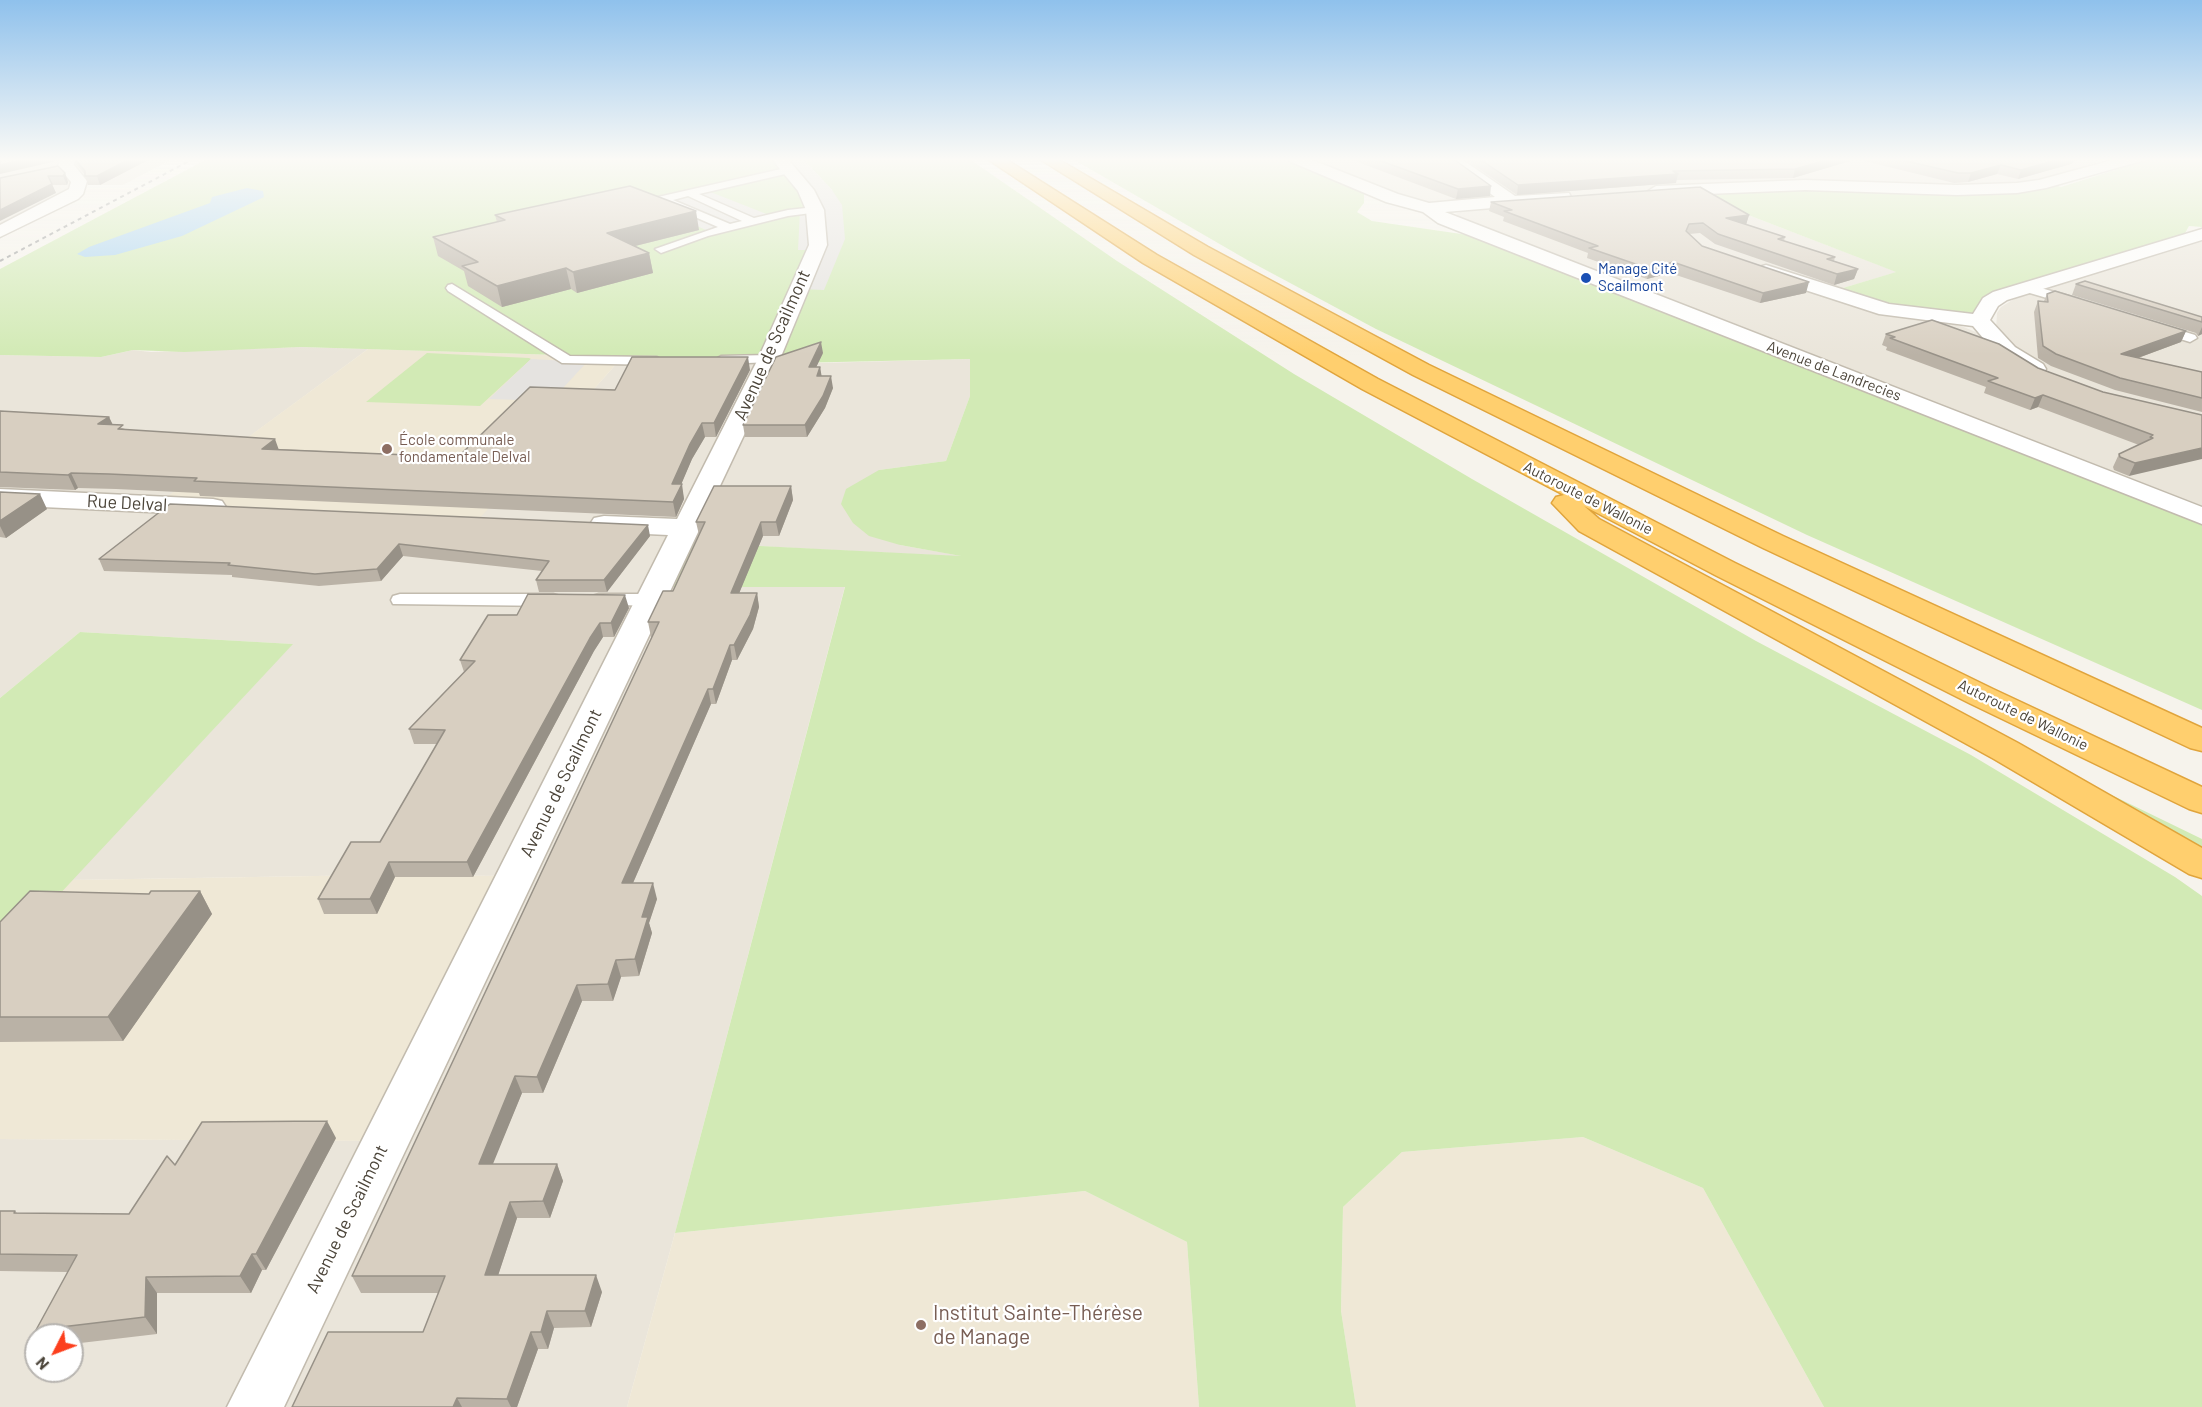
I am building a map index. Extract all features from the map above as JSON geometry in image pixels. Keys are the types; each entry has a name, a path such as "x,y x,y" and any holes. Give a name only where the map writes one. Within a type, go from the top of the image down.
{"highway":[{"name":"Autoroute de Wallonie","path":"1094,224 1179,276 1370,384 1524,465 1778,596 2202,801"},
{"path":"1154,224 1201,252 1421,370 1773,542 2202,741"},
{"path":"1524,465 1589,525 2006,751 2202,865"}],"street":[{"path":"0,232 16,224"},
{"name":"Avenue de Scailmont","path":"255,1407 769,359 818,245 816,224"},
{"name":"Avenue de Landrecies","path":"1457,224 2198,511"},
{"path":"1979,321 1984,309 1994,299 2202,234"},
{"path":"1748,264 1870,306 1923,316 1979,321 2007,352 2050,376"},
{"name":"Rue Delval","path":"0,497 242,508"},
{"path":"581,523 686,528"}],"lane":[{"path":"719,224 729,228"},
{"path":"661,249 746,224"},
{"path":"452,288 570,361 666,361"},
{"path":"2027,288 2092,308"},
{"path":"2146,324 2190,338"},
{"path":"702,360 769,359"},
{"path":"400,600 651,600"}],"shaded area":[{"path":"0,224 14,224 0,232"},
{"path":"692,224 733,224 706,230"},
{"path":"799,224 844,224 845,239 824,290 798,289 815,250 798,250"},
{"path":"1474,224 1771,224 1897,272 1823,294 1961,326 1976,332 2013,364 2202,424 2202,506 2191,512"},
{"path":"2202,240 2202,417 2144,404 2088,387 2036,366 2005,340 1996,329 1997,313 2001,307 2014,299"},
{"path":"301,347 368,349 158,504 491,504 618,362 820,363 971,359 970,396 946,461 879,470 900,545 968,557 680,542 658,587 845,586 627,1407 0,1407 0,1139 386,1141 515,876 378,875 71,880 292,644 80,632 0,698 0,355 101,357 133,350 151,352"},
{"name":"École communale fondamentale Delval","path":"368,349 558,355 618,362 479,519 157,504"},
{"path":"531,359 587,362 551,401 489,399"},
{"path":"378,875 515,876 386,1141 0,1139 0,958 71,880"},
{"path":"1583,1137 1703,1188 1824,1407 1356,1407 1341,1311 1343,1207 1402,1152"},
{"name":"Institut Sainte-Thérèse de Manage","path":"1085,1191 1187,1242 1199,1407 627,1407 675,1233"}],"green space":[{"path":"85,224 809,224 798,249 813,224 1063,224 1117,261 1294,374 1472,479 1756,641 1971,755 2175,877 2202,896 2202,1407 1824,1407 1703,1188 1583,1137 1402,1152 1343,1207 1341,1311 1356,1407 1199,1407 1187,1242 1085,1191 675,1233 845,587 657,587 680,542 961,556 900,545 869,536 853,523 841,504 846,489 879,470 946,461 970,396 970,359 793,363 769,359 587,362 558,355 301,347 184,352 133,350 101,357 0,355 0,269"},
{"path":"1184,224 1390,224 1475,236 2202,525 2202,710 1807,535 1376,329"},
{"path":"1771,224 2202,224 2202,227 2189,226 2184,235 1996,291 1982,300 1976,311 1971,314 1897,310 1833,291 1896,272"},
{"path":"427,353 531,359 480,406 366,402"},
{"path":"80,632 293,644 0,958 0,698"},
{"path":"2058,769 2202,839 2202,857"}],"water":[{"path":"153,224 208,224 182,236 115,255 85,257 77,254 89,247"}],"building":[{"path":"489,224 645,224 607,233 649,253 573,272 566,268 497,286 462,266 478,262 433,237"},
{"path":"1538,224 1694,224 1689,224 1686,231 1702,246 1809,282 1763,293 1673,262 1650,269 1589,248 1598,246"},
{"path":"1704,224 1744,224 1785,237 1778,239 1835,257 1827,259 1858,269 1837,274 1718,234"},
{"path":"2085,281 2202,317 2202,322 2076,284"},
{"path":"2055,291 2186,331 2121,354 2202,372 2202,398 2120,378 2056,354 2043,346 2038,301 2048,302 2047,294"},
{"path":"1932,320 1999,344 2038,368 2103,392 2202,415 2202,448 2135,463 2120,457 2119,454 2153,438 2150,437 2153,435 2043,395 2035,398 1988,381 1998,378 1890,338 1895,337 1886,334"},
{"path":"821,342 809,367 820,367 817,376 831,376 823,396 805,425 743,425 776,357"},
{"path":"632,357 748,357 714,423 702,423 690,444 672,484 682,484 673,502 194,481 197,478 109,474 0,472 0,411 109,417 98,424 123,425 118,429 275,439 262,449 458,457 530,387 615,390"},
{"path":"714,486 791,486 776,522 761,522 731,593 757,593 750,615 734,645 730,645 713,689 708,689 622,883 653,883 642,917 648,917 635,959 616,960 608,984 577,985 537,1077 515,1076 479,1164 557,1164 543,1201 510,1202 485,1275 596,1275 585,1311 547,1311 541,1332 531,1332 507,1399 457,1398 453,1407 292,1407 328,1332 423,1332 445,1276 352,1276 659,622 648,622 663,591 673,591 705,522 696,522"},
{"path":"0,492 40,494 0,521"},
{"path":"170,504 648,525 604,580 536,580 549,561 399,544 377,569 315,574 228,565 230,563 99,559"},
{"path":"528,594 625,595 611,623 600,623 590,638 467,862 389,862 370,899 318,899 351,842 380,842 445,730 409,729 475,661 460,660 488,615 517,615"},
{"path":"30,891 149,894 151,891 200,891 108,1017 0,1017 0,922"},
{"path":"327,1121 256,1254 252,1254 240,1276 146,1277 145,1317 84,1324 40,1323 77,1255 0,1254 0,1211 129,1214 167,1156 175,1165 202,1122"}],"railway":[{"path":"0,261 71,224"}],"place":[{"name":"Manage Cité Scailmont","path":"1586,278"},
{"name":"École communale fondamentale Delval","path":"387,449"},
{"name":"Institut Sainte-Thérèse de Manage","path":"921,1325"}]}
